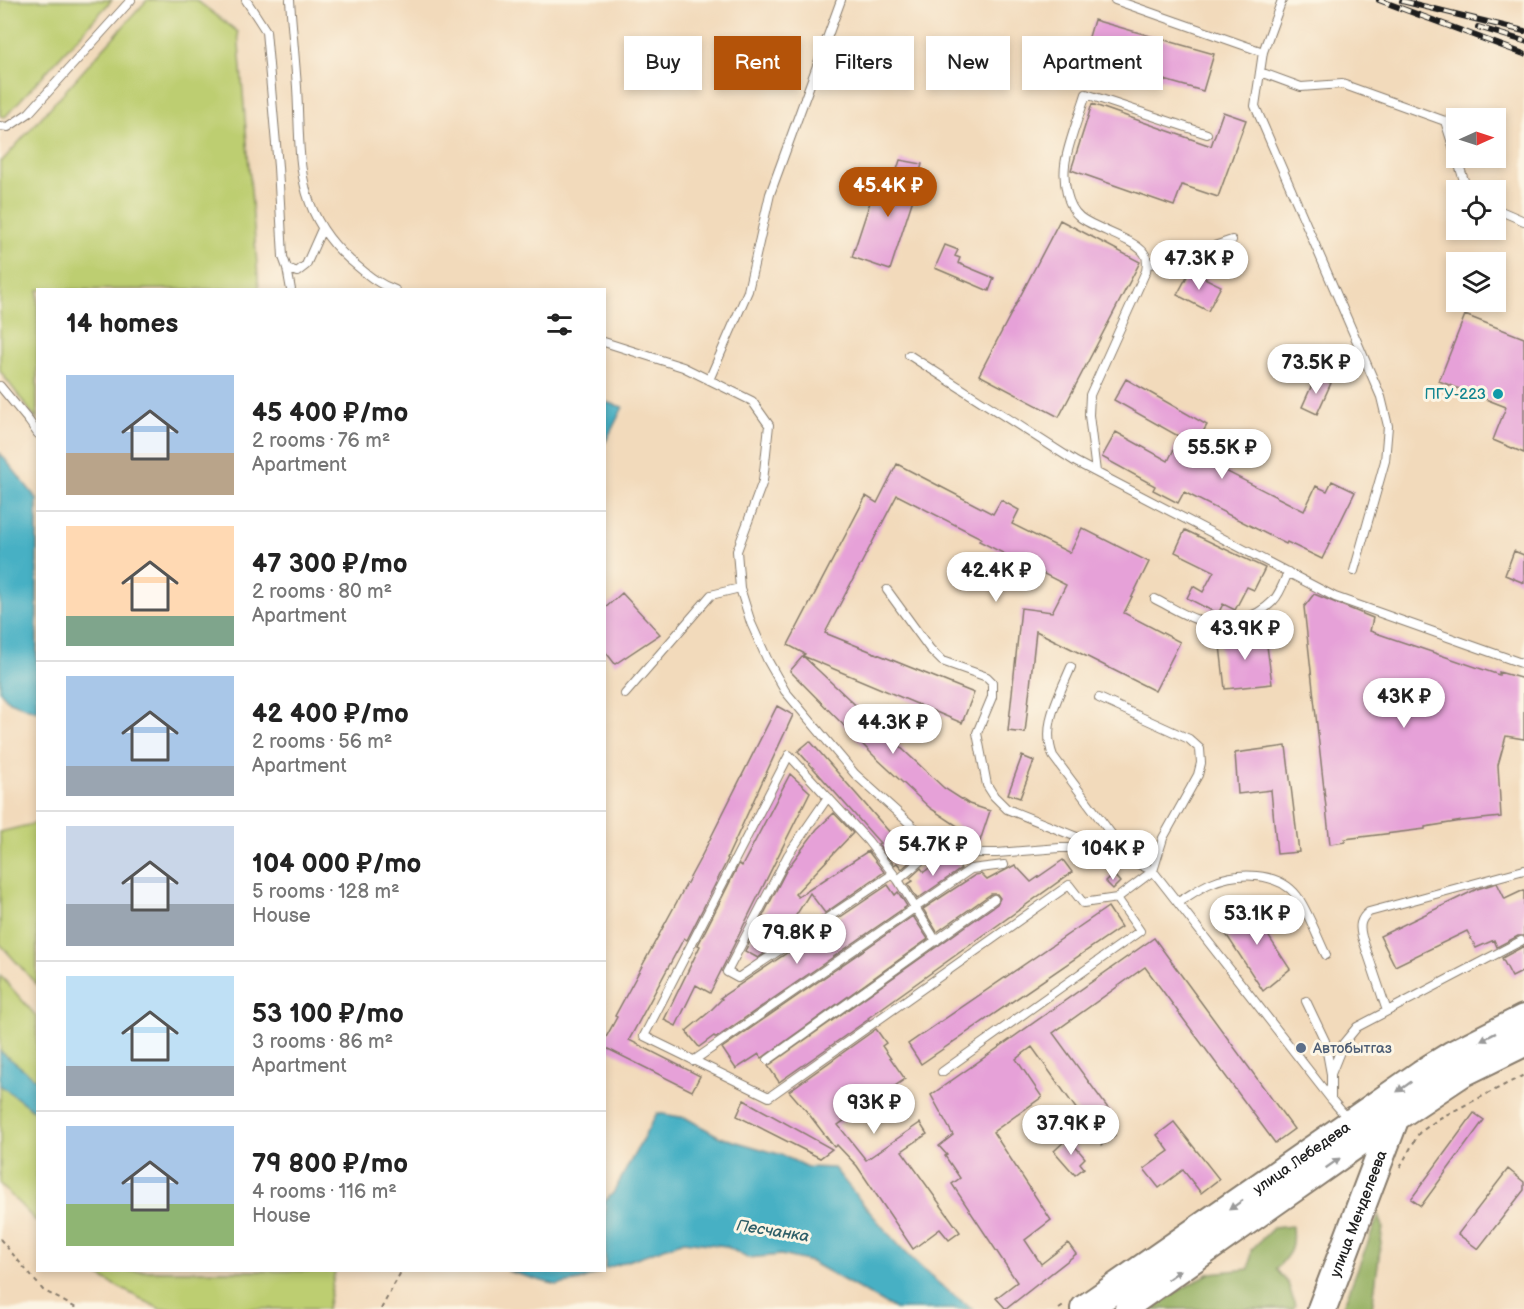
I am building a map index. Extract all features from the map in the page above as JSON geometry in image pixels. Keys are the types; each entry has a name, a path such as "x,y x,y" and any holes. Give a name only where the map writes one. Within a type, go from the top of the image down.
{"highway":[{"name":"улица Лебедева","path":"1085,1309 1359,1133 1453,1055 1524,1019"},
{"name":"улица Лебедева","path":"1395,1117 1461,1073 1524,1042"},
{"name":"улица Менделеева","path":"1322,1309 1395,1117"}],"main road":[{"name":"улица Лебедева","path":"1126,1309 1359,1133 1395,1117"}],"lane":[{"path":"0,126 8,127 29,113 131,0"},
{"path":"246,0 266,31 283,257 291,288"},
{"path":"290,0 300,169 311,208 322,229 340,251 376,282 390,288"},
{"path":"709,380 748,291 770,194 841,0"},
{"path":"1115,0 1263,52"},
{"path":"1282,0 1263,52 1255,106 1381,397 1388,426 1385,461 1354,571"},
{"path":"1260,72 1300,87 1342,84 1445,122 1464,180"},
{"path":"1096,472 1089,415 1090,395 1146,271 1147,263 1145,254 1079,216 1072,206 1067,191 1065,164 1086,94 1207,134"},
{"path":"1506,213 1524,221"},
{"path":"287,268 297,273 306,265 322,229"},
{"path":"1147,263 1161,264 1232,240"},
{"path":"606,343 683,367 752,401 769,425 764,481 736,551 740,588 755,632 785,691 855,774 918,831 940,844 968,853 1104,848"},
{"path":"909,355 1076,462 1335,597 1524,664"},
{"path":"0,386 36,431"},
{"path":"1155,599 1199,621 1216,623 1238,621 1256,613 1275,599 1288,572"},
{"path":"625,694 711,595 740,588"},
{"path":"887,590 930,650 942,661 987,677 992,682 992,697 977,733 987,784 994,796 1007,808 1153,871 1359,1133"},
{"path":"1071,667 1048,722 1049,746 1053,756 1115,839 1126,858"},
{"path":"936,941 895,877 868,841 789,755 644,1036 769,1097 1070,885 1083,903 1117,898 1153,871 1163,838 1198,776 1202,763 1200,750 1189,739 1099,698"},
{"path":"828,797 788,855 727,972 738,978 895,877 940,844"},
{"path":"693,1060 971,869 1004,865"},
{"path":"1387,1011 1360,929 1364,916 1369,912 1524,870"},
{"path":"1178,902 1211,883 1254,876 1271,877 1297,896 1326,955"},
{"path":"942,1072 1140,931 1117,898"},
{"path":"768,1060 994,899"},
{"path":"1331,1074 1343,1044 1357,1028 1521,940"},
{"path":"1306,1001 1325,1041 1331,1074 1330,1099"}],"path":[{"path":"1398,1169 1419,1133 1449,1113 1524,1075"},
{"path":"0,1239 43,1290 78,1309"},
{"path":"381,1309 401,1272"}],"green space":[{"path":"0,0 112,0 5,117 0,116"},
{"path":"147,0 196,0 238,32 259,288 36,288 36,419 0,371 0,161"},
{"path":"36,823 36,984 0,944 0,832"},
{"path":"0,975 36,1016 36,1079 0,1051"},
{"path":"0,1085 36,1112 36,1221 0,1184"},
{"path":"1379,1214 1383,1227 1372,1309 1342,1309"},
{"path":"1292,1226 1290,1250 1276,1269 1288,1283 1295,1305 1293,1309 1153,1309 1178,1291 1210,1273 1249,1269 1251,1250 1273,1228"},
{"path":"94,1272 335,1272 327,1309 160,1309"}],"water":[{"path":"606,403 623,407 606,441"},
{"path":"0,453 36,498 36,711 9,701 0,691"},
{"path":"0,1051 36,1079 36,1112 0,1085"},
{"name":"Песчанка","path":"657,1113 686,1118 720,1137 782,1155 807,1167 834,1168 915,1262 973,1309 895,1309 811,1262 781,1255 747,1258 726,1246 684,1241 606,1269 606,1200 613,1193"},
{"path":"510,1272 600,1272 580,1281 556,1285"}],"building":[{"path":"1094,20 1150,36 1089,36"},
{"path":"1163,40 1214,54 1203,91 1163,80"},
{"path":"1092,104 1211,146 1223,112 1246,120 1218,197 1182,185 1174,206 1071,170"},
{"path":"900,160 922,164 890,270 852,257 875,187 890,192"},
{"path":"1060,220 1140,262 1059,417 979,375"},
{"path":"945,245 958,250 955,256 960,258 958,263 994,278 989,291 935,268"},
{"path":"1190,271 1221,286 1208,311 1177,295"},
{"name":"ПГУ-223","path":"1465,315 1524,338 1524,453 1493,440 1506,407 1439,381"},
{"path":"1316,376 1331,383 1317,414 1302,407"},
{"path":"1126,379 1207,425 1194,447 1197,449 1194,455 1304,511 1316,486 1327,491 1332,481 1355,492 1322,559 1287,542 1286,544 1184,492 1178,503 1153,490 1155,486 1102,457 1116,432 1168,461 1180,437 1114,400"},
{"path":"897,464 993,514 1001,500 1019,510 1012,524 1070,553 1082,528 1149,562 1124,613 1180,642 1155,691 1036,631 1025,733 1008,731 1021,608 1052,612 1066,585 979,541 981,538 897,495 825,633 974,693 962,723 803,656 805,654 788,645 866,496 877,503"},
{"path":"1185,530 1265,568 1254,590 1247,587 1235,610 1223,604 1218,614 1187,598 1193,586 1203,592 1214,571 1175,552"},
{"path":"1514,551 1524,555 1524,583 1505,575"},
{"path":"622,593 660,634 615,664 606,653 606,607"},
{"path":"1314,594 1373,618 1370,631 1499,675 1499,672 1524,679 1524,739 1506,736 1498,765 1501,817 1345,839 1345,842 1330,844 1304,607"},
{"path":"1252,633 1253,640 1266,638 1272,684 1225,689 1219,637"},
{"path":"803,656 944,788 969,804 990,811 979,844 960,837 962,829 930,808 874,756 790,671"},
{"path":"777,706 793,715 728,859 687,940 684,938 629,1040 700,1076 692,1091 606,1048 606,1037 617,1017 615,1016 700,859"},
{"path":"810,741 913,859 902,869 897,863 894,865 878,844 880,843 798,751"},
{"path":"1286,746 1299,852 1277,854 1271,790 1238,794 1235,753"},
{"path":"1022,756 1034,761 1020,798 1008,794"},
{"path":"790,774 810,792 710,993 696,985 676,1026 664,1020 700,946 698,945 739,864 742,866"},
{"path":"834,813 853,833 795,894 798,897 868,851 884,872 825,913 810,893 778,944 758,958 745,951 787,869 817,829"},
{"path":"955,859 961,869 917,899 908,884 913,881 910,878 921,868 924,872 940,860"},
{"path":"1063,860 1072,872 779,1082 768,1066 997,904 1000,898 997,894 991,894 937,932 923,909 975,875 981,874 987,880 1015,865 1031,882"},
{"path":"1113,874 1120,882 1113,889 1105,881"},
{"path":"1497,883 1505,899 1524,890 1524,936 1518,936 1497,947 1494,940 1476,948 1467,931 1395,966 1380,936 1477,889"},
{"path":"888,885 895,895 898,892 907,906 716,1038 714,1036 699,1047 686,1031 708,1013 722,999 720,998"},
{"path":"1256,903 1275,932 1269,937 1290,969 1263,991 1222,928"},
{"path":"1108,907 1121,927 921,1064 908,1044"},
{"path":"913,916 928,939 762,1058 759,1054 736,1069 722,1048"},
{"path":"1154,938 1294,1129 1275,1143 1145,967 1053,1033 1113,1115 1105,1121 1115,1135 1102,1145 1032,1047 1016,1059 1042,1097 993,1132 1051,1220 1025,1240 1041,1264 1068,1243 1076,1254 1006,1309 996,1298 1017,1282 952,1184 960,1178 939,1146 953,1135 931,1095"},
{"path":"1524,946 1524,971 1512,977 1502,958"},
{"path":"876,1029 886,1043 882,1046 905,1079 838,1125 866,1160 920,1123 927,1134 902,1151 960,1232 949,1240 940,1229 913,1249 857,1166 837,1145 834,1147 789,1091"},
{"path":"744,1100 832,1149 820,1158 737,1116"},
{"path":"1474,1113 1484,1120 1421,1206 1411,1199"},
{"path":"1174,1122 1219,1179 1201,1193 1183,1170 1159,1188 1144,1169 1169,1151 1157,1135"},
{"path":"1068,1138 1085,1158 1080,1163 1084,1168 1075,1175 1054,1151"},
{"path":"1508,1169 1524,1182 1524,1190 1478,1249 1458,1234"}],"railway":[{"path":"1379,0 1524,54"},
{"path":"1402,1 1524,31"},
{"path":"1478,27 1524,41"}],"place":[{"name":"ПГУ-223","path":"1498,394"},
{"name":"Автобытгаз","path":"1301,1048"}]}
